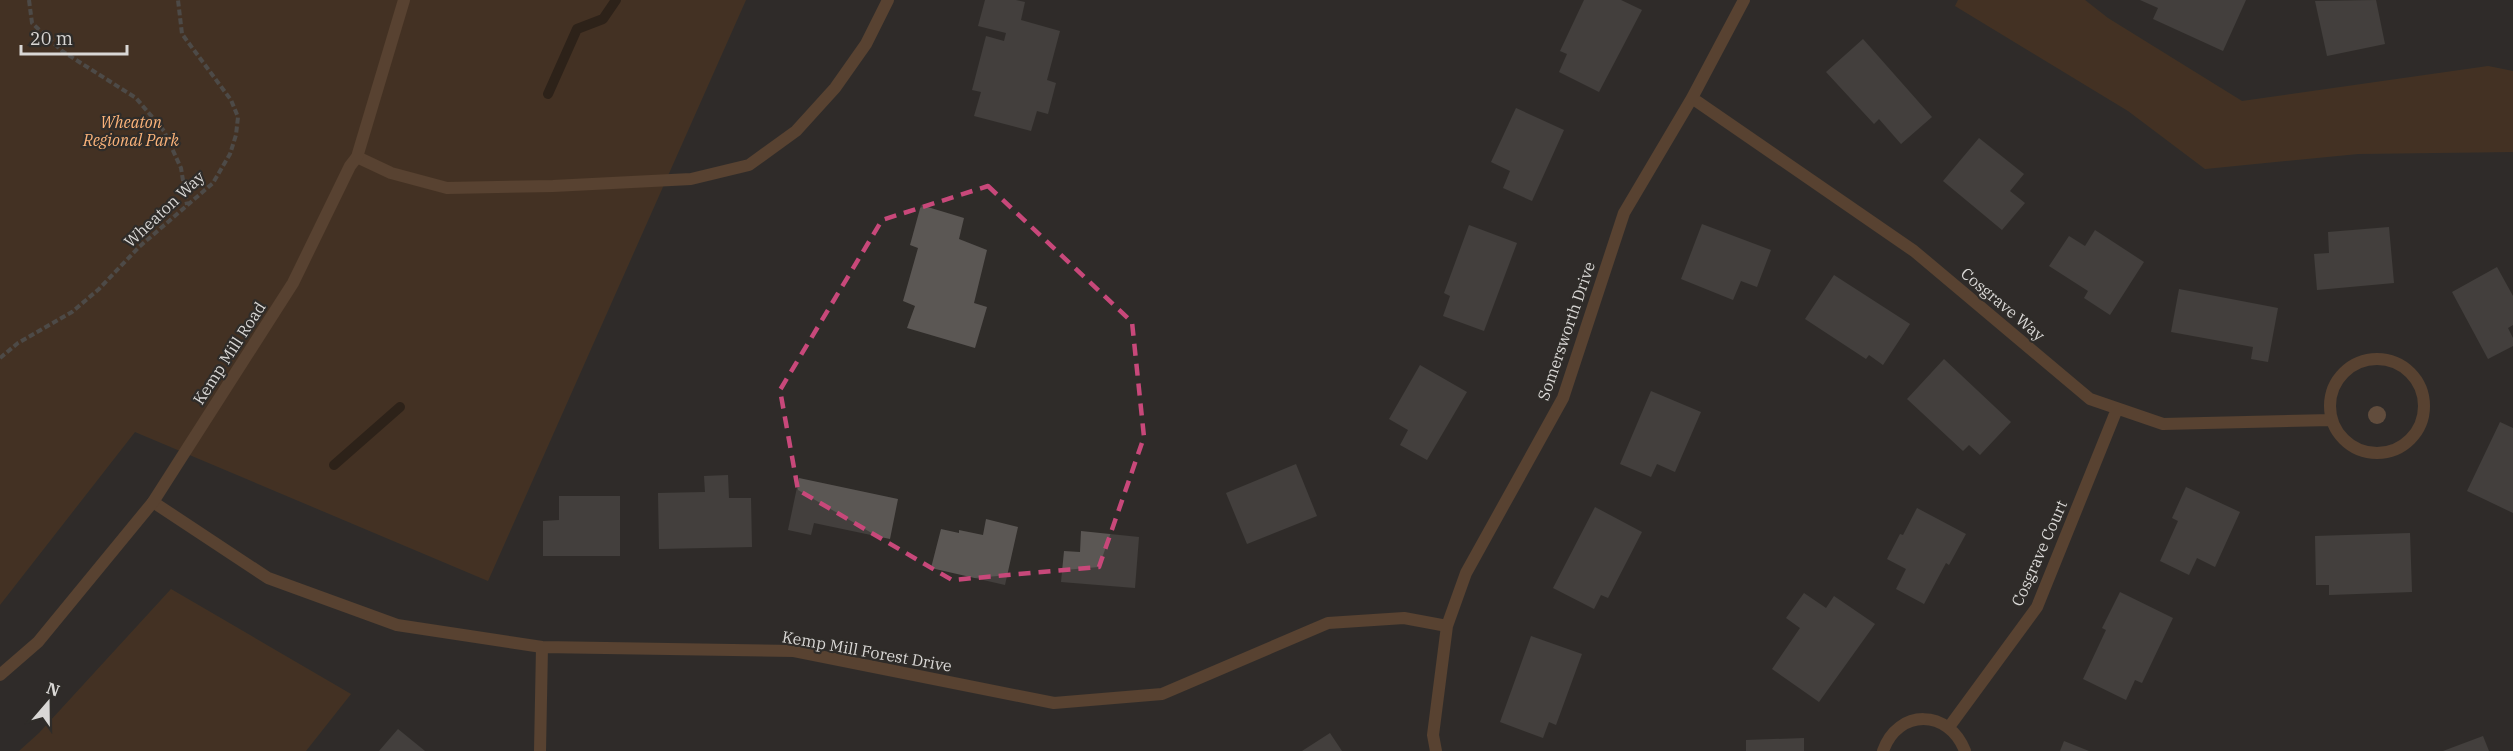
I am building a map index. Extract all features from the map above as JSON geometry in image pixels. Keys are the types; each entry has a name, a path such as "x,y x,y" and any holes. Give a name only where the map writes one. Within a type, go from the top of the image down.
{"street":[{"name":"Kemp Mill Road","path":"0,675 38,642 153,502 293,283 350,166 357,157 404,0"},
{"path":"357,157 390,173 447,188 553,186 691,179 749,165 796,131 835,88 866,44 888,0"},
{"name":"Somersworth Drive","path":"1436,751 1433,735 1447,626 1466,573 1563,398 1623,213 1692,98 1744,0"},
{"name":"Cosgrave Way","path":"1692,98 1914,251 2090,399 2163,424 2331,420"},
{"path":"2377,358 2405,367 2415,378 2423,393 2425,409 2421,426 2412,439 2398,449 2382,454 2366,453 2350,446 2338,435 2331,420 2329,405 2331,390 2349,367 2362,361 2377,358"},
{"name":"Cosgrave Court","path":"1950,727 2037,607 2116,409"},
{"name":"Kemp Mill Forest Drive","path":"153,502 268,578 397,625 542,646 794,651 1054,703 1162,694 1328,623 1404,618 1447,626"},
{"path":"540,751 542,646"},
{"path":"1883,751 1891,735 1908,722 1922,719 1937,720 1950,727 1959,738 1965,751"}],"path":[{"path":"29,0 32,23 62,51 136,98 164,131 181,168 187,206"},
{"name":"Wheaton Way","path":"0,358 18,343 72,312 99,290 139,247 213,183 230,154 236,135 238,117 231,100 182,34 178,0"}],"highlighted area":[{"path":"988,186 1132,322 1144,437 1099,567 952,580 798,490 780,390 882,220"}],"green space":[{"name":"Wheaton Regional Park","path":"0,0 746,0 488,581 135,432 0,605"},
{"path":"1958,0 2085,0 2108,18 2242,101 2488,66 2513,71 2513,152 2358,154 2205,169 2128,111 1955,6"},
{"path":"171,589 351,694 306,751 19,751 39,733"}],"building":[{"path":"985,0 1025,2 1021,20 1060,31 1047,80 1056,83 1048,114 1037,111 1031,131 974,116 981,92 972,90 986,36 1004,41 1006,33 978,26"},
{"path":"1584,0 1621,0 1642,10 1599,92 1559,72 1567,54 1560,51"},
{"path":"2140,0 2246,0 2223,51 2153,19 2158,8"},
{"path":"2376,0 2385,44 2327,56 2315,1"},
{"path":"1863,39 1932,117 1901,144 1879,119 1874,124 1826,72"},
{"path":"1516,108 1564,130 1532,201 1503,188 1510,171 1491,162"},
{"path":"1979,138 2024,174 2010,191 2025,203 2002,230 1943,181"},
{"path":"921,205 964,218 959,239 987,250 974,303 987,307 975,348 907,328 915,306 903,301 918,248 910,245"},
{"path":"1702,224 1771,250 1757,287 1741,281 1733,300 1681,279"},
{"path":"1469,225 1517,243 1484,331 1443,316 1450,296 1444,293"},
{"path":"2389,227 2394,283 2317,290 2314,254 2329,253 2328,232"},
{"path":"2095,230 2144,262 2110,315 2084,298 2088,291 2049,266 2069,236 2085,246"},
{"path":"2497,267 2513,296 2513,325 2508,328 2513,338 2513,346 2488,359 2452,292"},
{"path":"1834,275 1910,324 1883,365 1869,355 1866,359 1805,319"},
{"path":"2179,289 2278,308 2268,362 2251,359 2253,347 2171,332"},
{"path":"1944,359 2011,422 1980,455 1969,445 1963,451 1907,399"},
{"path":"1420,365 1467,392 1427,460 1400,445 1408,430 1389,419"},
{"path":"1651,391 1701,412 1675,472 1657,464 1651,477 1620,464"},
{"path":"2500,422 2513,428 2513,513 2467,491"},
{"path":"1296,464 1317,516 1247,544 1226,493"},
{"path":"728,475 729,498 751,498 752,547 659,549 658,493 705,492 704,476"},
{"path":"799,478 898,499 890,539 814,523 811,535 788,530"},
{"path":"2186,487 2240,512 2215,567 2197,558 2189,575 2160,561 2178,521 2172,518"},
{"path":"559,496 620,496 620,556 543,556 543,521 559,520"},
{"path":"1595,507 1642,532 1608,598 1601,595 1594,609 1553,588"},
{"path":"1917,508 1966,534 1949,565 1946,563 1924,604 1896,589 1906,569 1887,559"},
{"path":"986,519 1018,527 1005,585 931,568 941,529 983,535"},
{"path":"1081,531 1139,537 1135,588 1061,582 1064,551 1080,552"},
{"path":"2410,533 2412,592 2329,595 2329,585 2316,585 2315,536"},
{"path":"2120,592 2173,618 2142,683 2135,680 2126,700 2083,679 2106,630 2102,628"},
{"path":"1804,593 1826,608 1834,596 1875,624 1819,702 1772,669 1800,628 1786,618"},
{"path":"1531,636 1582,654 1556,725 1549,722 1543,738 1500,722"},
{"path":"398,729 425,751 379,751"},
{"path":"1330,733 1342,751 1302,751"},
{"path":"2483,736 2489,751 2443,751"},
{"path":"1804,738 1804,751 1746,751 1746,740"},
{"path":"2064,741 2089,751 2060,751"}],"waterway":[{"path":"548,94 577,29 603,19 616,0"},
{"path":"334,465 400,407"}]}
